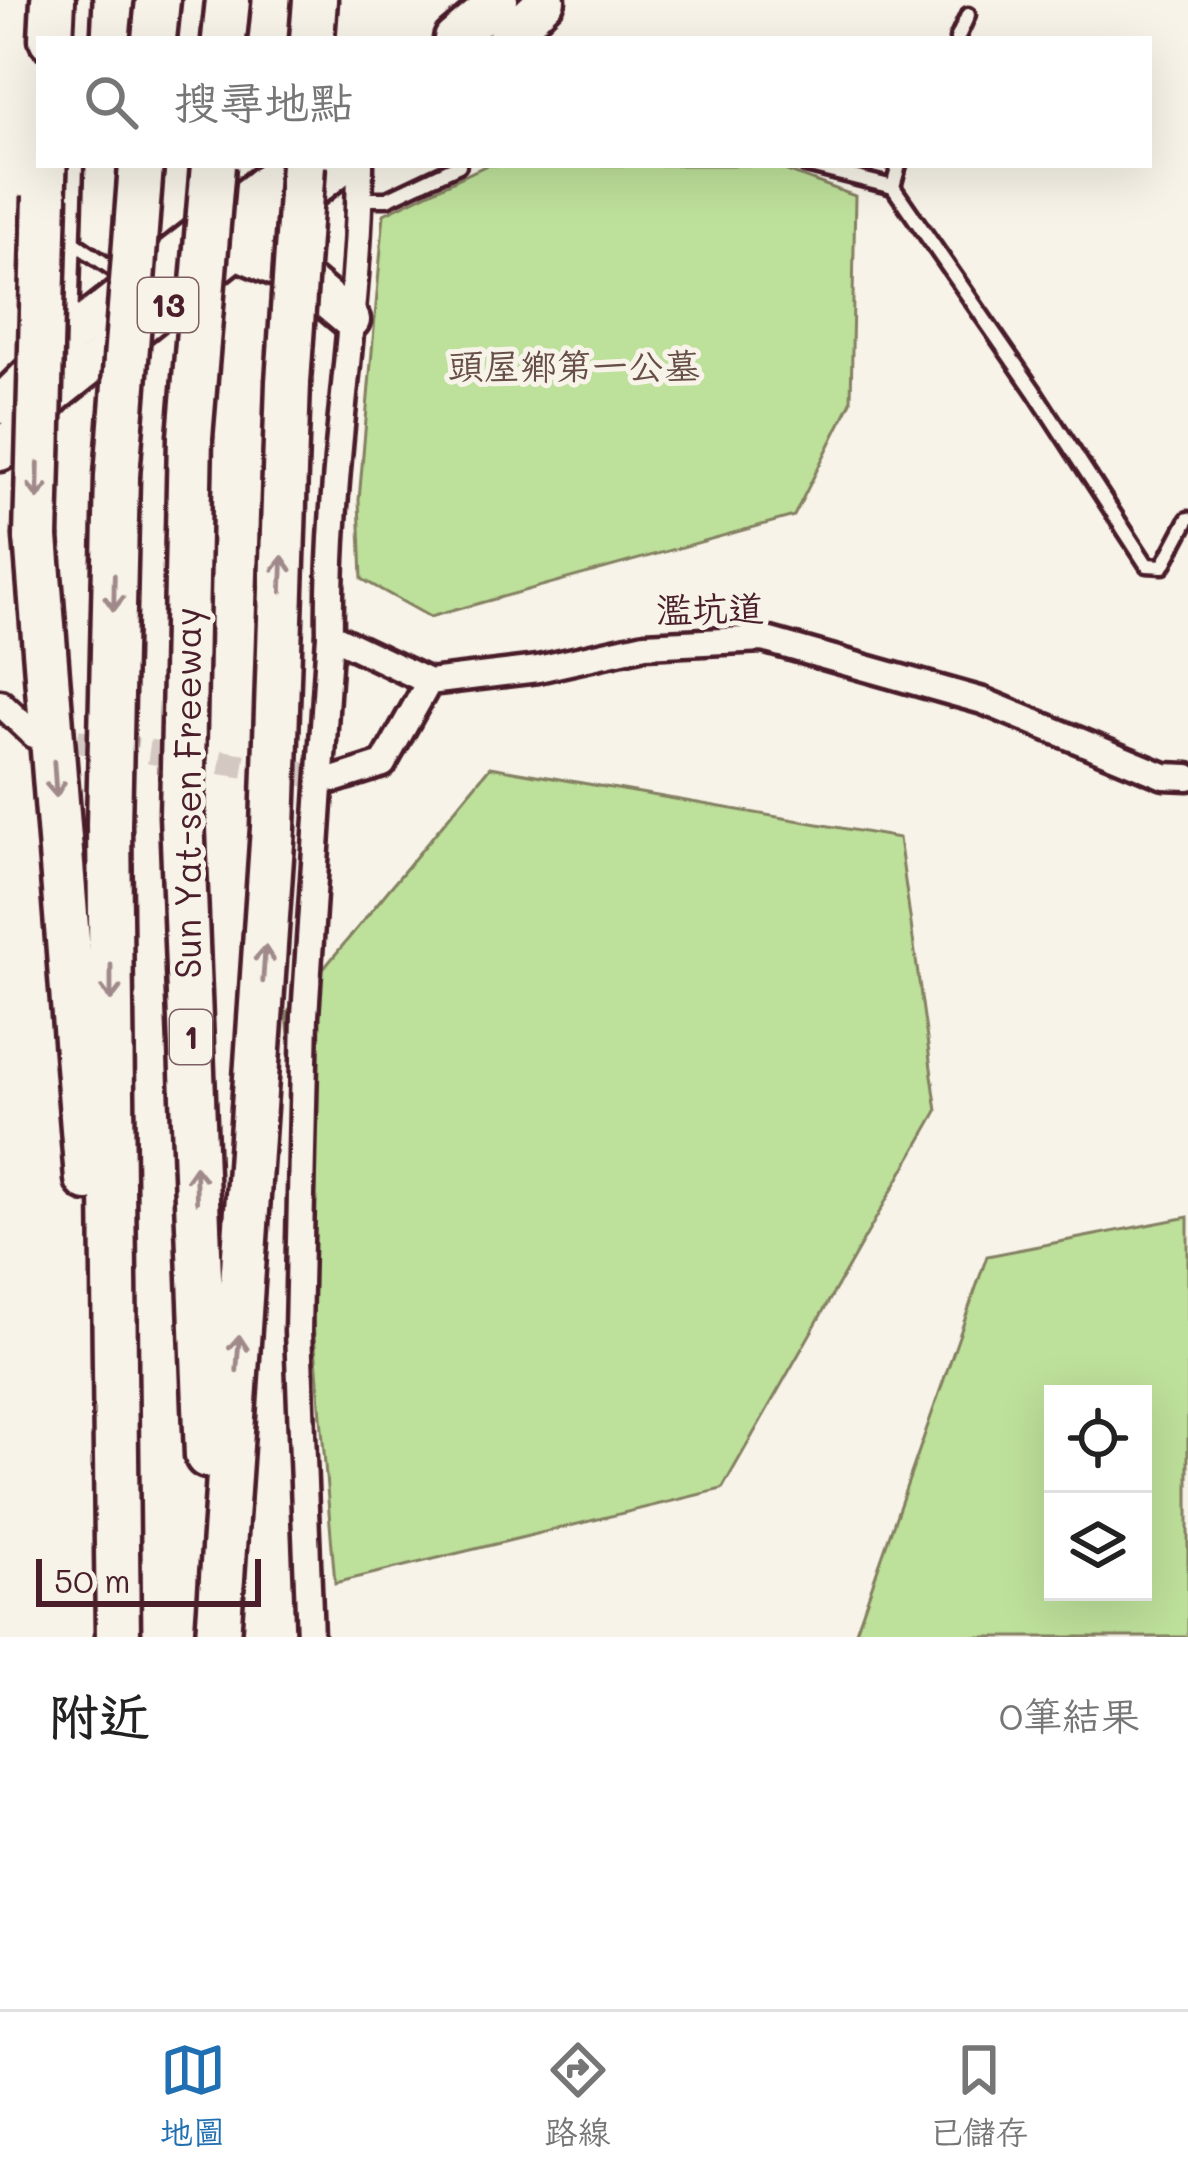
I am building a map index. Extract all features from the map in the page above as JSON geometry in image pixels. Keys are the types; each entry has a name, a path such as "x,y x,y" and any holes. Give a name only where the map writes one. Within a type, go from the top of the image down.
{"highway":[{"path":"51,36 53,0"},
{"path":"154,36 158,0"},
{"path":"224,36 228,0"},
{"path":"312,36 315,0"},
{"name":"Sun Yat-sen Freeway","path":"118,1637 110,825 116,476 141,168"},
{"name":"Sun Yat-sen Freeway","path":"213,168 190,437 182,815 216,1637"},
{"path":"216,1637 273,828 288,382 303,168"},
{"path":"45,181 36,537 115,1527"}],"main road":[{"path":"457,36 499,0"},
{"path":"509,36 546,0"},
{"name":"13","path":"0,405 71,335 285,168"},
{"name":"13","path":"0,452 53,394 338,168"},
{"path":"234,249 301,278 352,320"}],"street":[{"path":"310,1637 299,1309 305,1016 330,635 329,572 352,320 360,168"},
{"path":"330,635 429,682 383,764 336,779"},
{"name":"濫坑道","path":"429,682 538,669 645,645 763,639 983,701 1164,776 1188,777"},
{"path":"0,703 34,735"}],"lane":[{"path":"82,36 84,0"},
{"path":"958,36 968,15"},
{"path":"72,381 76,168"},
{"path":"360,199 387,199 452,168"},
{"path":"818,168 893,187 1147,565 1163,566 1188,519"},
{"path":"893,187 898,168"},
{"path":"73,242 134,283"}],"green space":[{"name":"頭屋鄉第一公墓","path":"481,168 779,168 855,196 851,402 794,516 430,617 362,579 359,500 384,214"},
{"path":"490,767 899,838 937,1111 722,1489 335,1583 287,1013"},
{"path":"1188,1217 1188,1637 854,1637 987,1256"}],"tunnel":[{"path":"42,736 336,779"}]}
